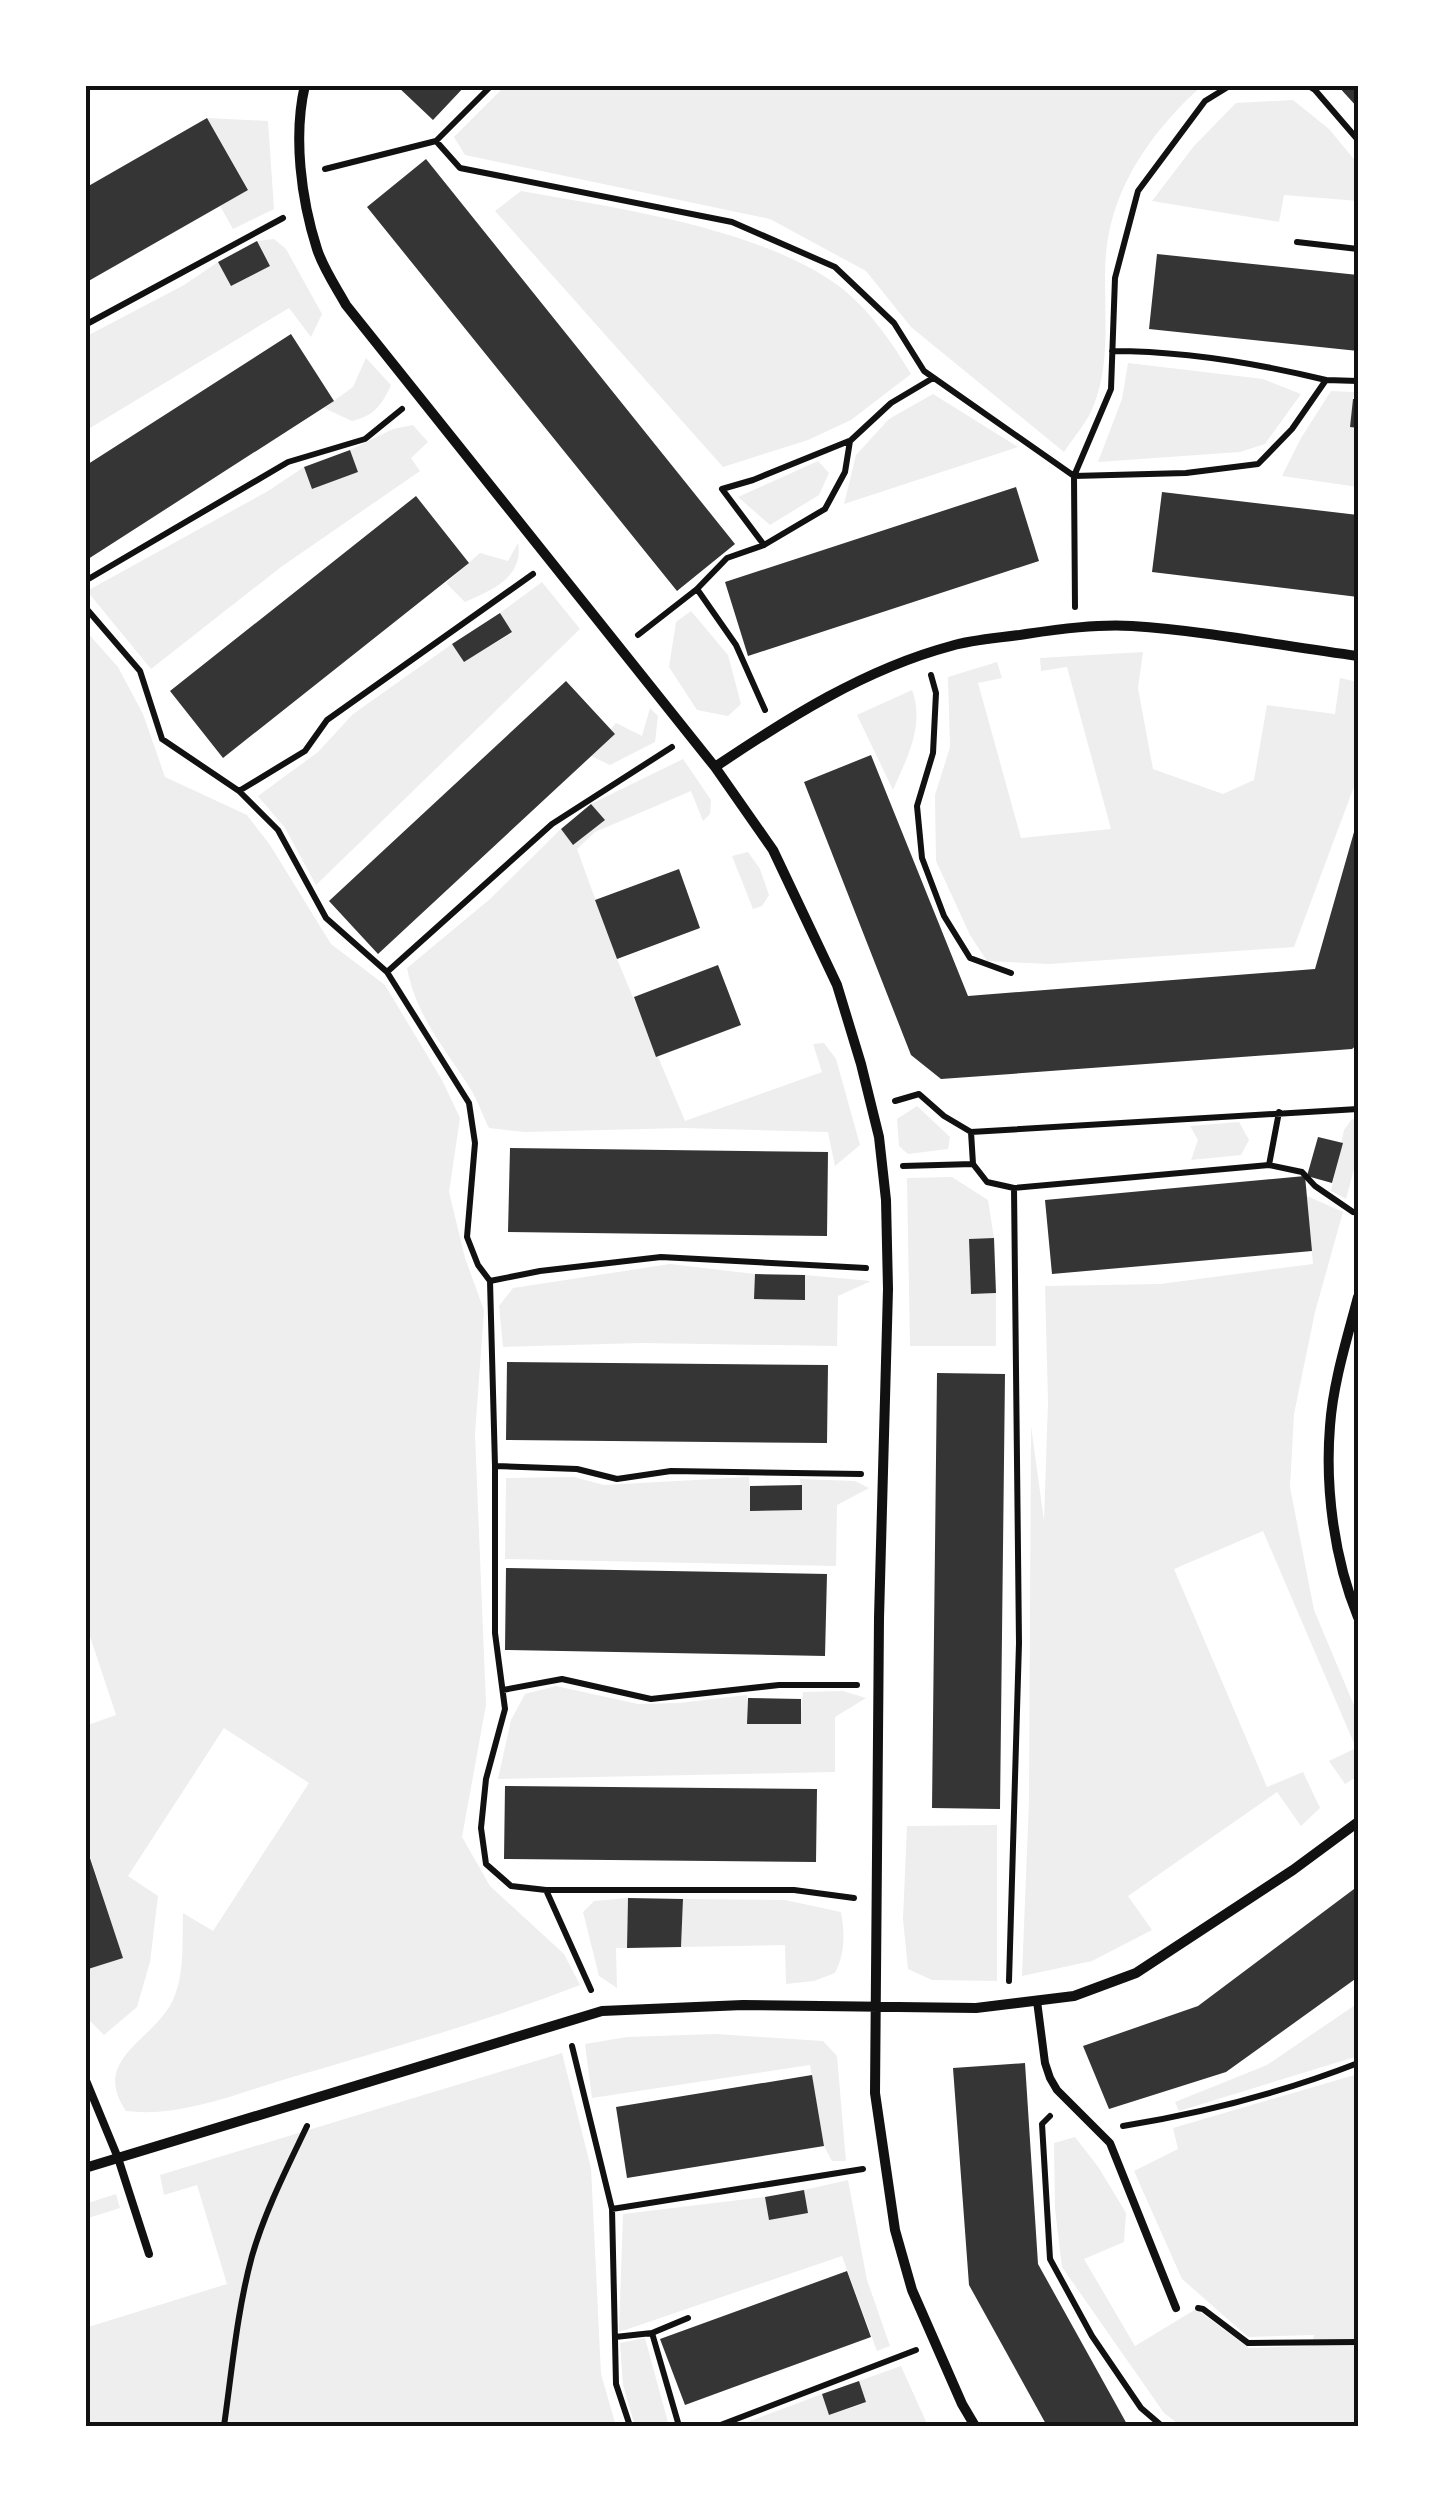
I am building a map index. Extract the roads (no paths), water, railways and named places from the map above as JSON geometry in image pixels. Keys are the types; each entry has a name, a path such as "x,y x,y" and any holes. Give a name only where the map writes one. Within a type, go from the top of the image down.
{"street":[{"path":"305,85 300,145 306,206 318,252 346,304 715,767 772,850 837,985 871,1107 886,1200 875,2092 894,2230 912,2290 962,2404 976,2426"},
{"path":"715,767 825,698 952,645 1076,628 1128,626 1219,634 1358,656"},
{"path":"1358,1297 1330,1425 1330,1484 1337,1548 1358,1617"},
{"path":"85,2168 602,2011 743,2005 874,2008 1008,2004 1074,1996 1136,1973 1293,1870 1358,1822"}],"lane":[{"path":"1036,2002 1044,2063 1057,2090 1110,2142 1176,2308"},
{"path":"85,2078 118,2158 148,2254"}]}
